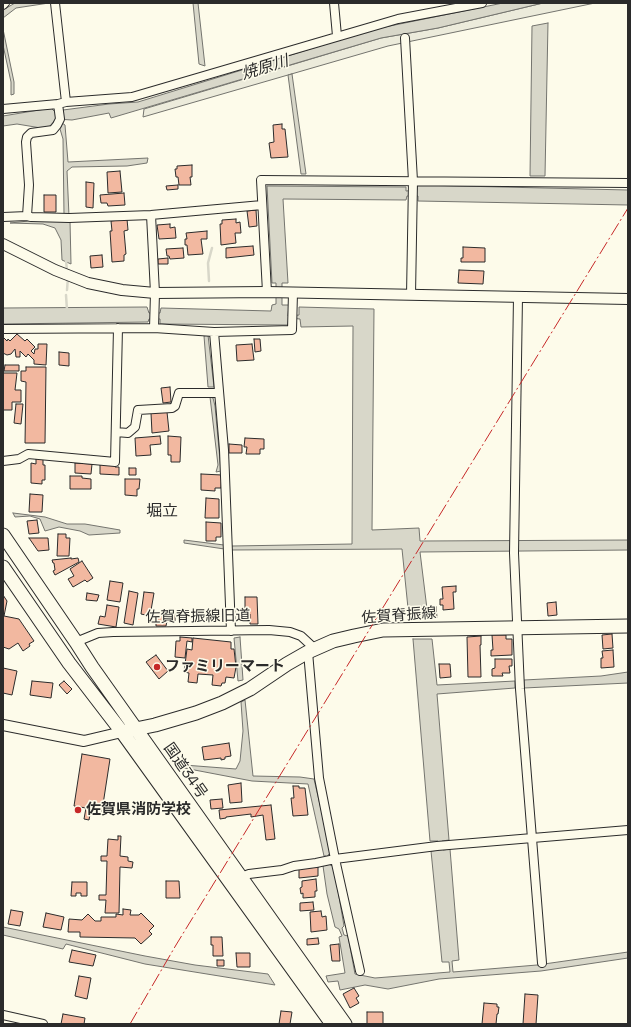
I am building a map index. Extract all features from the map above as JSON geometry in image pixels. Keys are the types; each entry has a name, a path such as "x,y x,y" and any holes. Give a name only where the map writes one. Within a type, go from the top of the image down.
{"main road":[{"name":"国道34号","path":"3,535 92,667 345,1024"},
{"name":"国道34号","path":"3,567 69,664 122,732 332,1024"},
{"name":"佐賀脊振線","path":"122,732 196,713 222,703 250,689 311,650 334,641 383,630 628,626"}],"street":[{"path":"334,3 337,36"},
{"path":"3,109 61,109 132,97 398,19 482,3"},
{"path":"27,216 29,185 26,142 27,137 30,133 53,130 57,124 61,109 55,5"},
{"path":"405,38 413,181 411,295"},
{"path":"267,292 261,180 628,183"},
{"path":"3,217 27,216 67,218 151,215 262,204"},
{"path":"151,215 155,292 154,328"},
{"path":"3,244 67,275 88,283 122,290 155,292 293,292 628,299"},
{"path":"3,329 154,328 214,332 292,330 293,292"},
{"path":"518,297 514,553 519,679 542,963"},
{"path":"3,461 19,459 28,454 115,462 118,328"},
{"path":"214,332 224,450 231,631"},
{"path":"116,432 128,433 136,427 138,410 172,408 175,406 178,393 218,393"},
{"name":"佐賀脊振線旧道","path":"76,642 98,634 112,632 269,630 290,632 301,636 311,650"},
{"path":"311,650 319,778 330,860 360,971"},
{"path":"3,725 84,741 122,732"},
{"path":"241,877 250,874 282,870 294,866 330,860 441,846 628,830"},
{"path":"3,1015 32,1023 43,1024"}],"shaded area":[{"path":"543,3 595,3 388,46 143,117 144,109 381,38 438,28"}],"water":[{"path":"15,3 49,3 16,8 3,18 3,10"},
{"path":"193,3 198,3 205,66 199,64"},
{"name":"焼原川","path":"503,3 543,3 438,28 381,38 111,118 109,113 72,120 56,119 49,127 41,128 17,124 3,126 3,116 51,108 56,113 63,113 63,110 138,102 375,29"},
{"path":"548,23 545,176 530,176 532,26"},
{"path":"3,29 14,82 14,94 11,95 11,82 3,45"},
{"path":"292,74 306,174 301,174 288,75"},
{"path":"62,123 65,125 68,162 148,158 147,163 127,166 72,167 67,171 69,216 64,215 63,139 60,129"},
{"path":"417,185 628,190 628,205 418,201 418,196 407,196 406,200 283,199 288,283 282,283 282,305 289,305 288,316 299,315 299,307 374,309 372,530 419,528 420,541 628,540 628,550 420,552 428,617 409,618 402,549 231,550 184,543 184,540 232,546 352,544 353,326 301,327 300,319 289,318 287,325 160,324 160,319 149,319 148,322 3,324 3,308 147,307 149,313 160,313 161,308 271,311 272,305 276,304 276,283 272,283 267,186 406,187 406,191 417,190"},
{"path":"38,220 70,221 71,264 62,260 61,240 55,228 43,224 10,223"},
{"path":"208,335 214,387 208,387 204,336"},
{"path":"210,397 213,398 215,406 221,471 216,472 218,465"},
{"path":"13,513 45,517 67,524 85,524 120,530 120,533 89,535 80,531 59,527 45,531 40,519 30,516 15,517"},
{"path":"240,637 243,680 238,681 234,638"},
{"path":"413,639 432,639 437,685 515,681 515,688 437,694 449,840 442,841 443,850 450,849 459,960 452,961 453,972 537,965 628,952 628,958 541,971 439,979 388,989 365,985 340,990 338,981 328,982 326,976 345,973 339,937 342,936 339,929 335,927 327,894 323,866 326,864 326,856 324,856 308,784 252,781 184,768 184,765 236,769 240,761 243,731 241,702 245,700 253,776 300,777 314,779 331,852 328,855 329,864 334,867 344,926 342,928 344,935 348,936 355,974 375,978 450,972 449,962 442,962 431,851 439,850 438,841 430,841"},
{"path":"628,672 628,683 524,688 524,680 601,676"},
{"path":"3,927 195,965 268,974 275,985 145,964 66,944 63,949 3,935"}],"building":[{"path":"282,124 282,129 285,129 288,157 271,158 269,143 274,142 273,125"},
{"path":"192,165 192,177 190,177 191,185 179,185 175,169 177,169 177,166"},
{"path":"120,171 122,192 108,193 107,172"},
{"path":"86,182 94,183 93,208 86,207"},
{"path":"178,185 178,189 167,190 166,186"},
{"path":"124,193 125,205 108,206 107,203 101,203 100,195"},
{"path":"44,195 56,195 56,212 44,212"},
{"path":"256,210 257,226 249,227 247,211"},
{"path":"127,219 128,230 124,231 126,254 124,255 124,261 112,262 110,231 112,231 111,221"},
{"path":"236,219 236,223 240,222 241,233 235,233 236,243 221,245 220,224 222,224 222,220"},
{"path":"170,224 170,228 175,227 176,238 159,239 157,225"},
{"path":"207,231 207,239 201,239 203,254 188,255 187,245 185,245 185,239 187,239 186,233"},
{"path":"253,246 254,255 226,258 226,248"},
{"path":"463,247 485,248 485,262 461,262 461,258 463,258"},
{"path":"183,248 184,258 170,259 169,256 167,256 166,249"},
{"path":"102,255 103,267 91,268 90,256"},
{"path":"168,258 168,264 158,264 158,259"},
{"path":"459,270 484,271 483,284 458,283"},
{"path":"17,334 25,341 27,339 35,347 31,351 34,354 35,349 38,349 38,344 47,344 46,365 34,364 34,360 28,354 26,357 20,351 20,357 16,357 15,349 11,354 7,355 3,353 3,337 7,341 8,339 10,341"},
{"path":"254,339 260,339 261,351 255,352"},
{"path":"252,344 254,360 237,361 236,345"},
{"path":"59,352 69,353 69,366 59,365"},
{"path":"5,365 19,365 19,371 4,371"},
{"path":"26,367 46,367 45,443 25,443 26,382 21,381 21,371 26,371"},
{"path":"3,373 17,373 15,390 21,390 21,402 12,402 12,410 3,410"},
{"path":"170,387 171,402 163,403 161,388"},
{"path":"16,404 23,404 21,424 14,423"},
{"path":"167,412 169,431 152,433 151,413"},
{"path":"160,436 161,444 150,445 151,455 136,456 135,438"},
{"path":"168,436 181,437 180,462 171,462 171,455 168,455"},
{"path":"245,438 264,439 264,449 260,449 260,454 246,454 247,447 244,447"},
{"path":"229,444 242,445 242,453 229,453"},
{"path":"36,458 43,458 43,465 45,465 45,480 42,480 42,484 31,483 31,463 36,464"},
{"path":"75,463 92,464 91,474 75,473"},
{"path":"100,464 115,465 115,467 119,467 119,475 100,474"},
{"path":"129,468 136,468 136,475 129,475"},
{"path":"201,474 222,475 221,488 215,488 215,491 201,490"},
{"path":"70,476 82,476 82,478 91,479 91,489 70,489"},
{"path":"125,479 140,479 139,489 137,489 137,496 125,495"},
{"path":"30,494 43,495 42,512 29,512"},
{"path":"206,498 219,499 219,518 205,518"},
{"path":"37,520 39,533 29,534 27,521"},
{"path":"206,522 221,523 221,537 216,537 216,541 206,541"},
{"path":"58,534 66,534 66,538 70,538 69,556 57,556"},
{"path":"29,538 48,538 49,550 38,551"},
{"path":"78,558 79,562 55,575 53,571 55,570 54,563 52,560"},
{"path":"82,561 93,578 87,582 85,580 73,587 68,579 74,576 70,569"},
{"path":"110,581 123,583 120,602 107,600"},
{"path":"456,586 456,592 453,592 454,609 443,610 443,605 440,605 440,599 443,599 442,587"},
{"path":"129,591 138,593 133,625 124,623"},
{"path":"144,592 154,593 150,616 141,614"},
{"path":"87,593 99,595 97,601 86,600"},
{"path":"3,595 7,601 4,616 19,619 34,641 23,651 18,643 9,649 3,647"},
{"path":"245,597 257,597 258,624 250,624 250,614 245,614"},
{"path":"556,602 557,615 548,616 547,603"},
{"path":"107,605 119,607 116,627 98,624 100,616 105,617"},
{"path":"436,607 437,618 430,619 429,608"},
{"path":"156,612 175,613 175,621 167,621 166,626 156,626"},
{"path":"612,634 613,648 603,649 602,635"},
{"path":"492,635 506,635 506,639 512,639 512,655 491,656 491,650 493,650"},
{"path":"481,636 481,677 468,677 467,637"},
{"path":"180,637 192,638 192,642 187,641 185,658 175,657 176,641 180,641"},
{"path":"193,638 231,642 231,649 234,649 236,667 234,678 226,677 225,683 222,683 221,686 212,685 213,675 198,674 197,683 188,682 189,673 184,672 187,649 192,650"},
{"path":"613,650 614,667 601,668 601,658 603,658 602,651"},
{"name":"ファミリーマート","path":"156,655 168,671 159,679 146,662"},
{"path":"495,659 512,659 512,666 509,666 510,673 502,673 503,676 492,676 492,669 495,668"},
{"path":"439,664 450,664 451,677 440,678"},
{"path":"3,668 17,671 12,695 3,693"},
{"path":"32,681 53,683 51,698 30,695"},
{"path":"64,681 72,689 67,694 59,685"},
{"path":"229,743 231,756 225,757 225,759 221,760 221,758 204,760 202,747"},
{"path":"82,754 110,759 102,811 91,809 89,820 84,819 86,808 74,806"},
{"path":"241,783 242,802 230,803 228,785"},
{"path":"293,786 305,788 308,815 293,816 291,798 294,798"},
{"path":"222,799 223,808 211,809 210,800"},
{"path":"271,805 275,839 266,840 263,815 251,817 251,814 220,819 219,810"},
{"path":"118,836 121,836 120,856 128,857 128,861 133,862 132,868 120,867 119,913 105,913 106,900 99,900 99,895 106,895 107,861 101,861 101,856 107,856 108,839 118,840"},
{"path":"318,867 318,876 299,878 299,869"},
{"path":"316,879 317,891 315,891 315,897 303,898 303,893 301,894 300,888 302,887 302,881"},
{"path":"166,881 179,881 180,898 166,898"},
{"path":"72,882 87,882 87,896 81,896 81,893 76,893 76,896 71,896"},
{"path":"313,902 314,910 300,911 300,903"},
{"path":"123,909 131,910 130,915 139,915 141,913 154,926 149,931 152,934 141,944 135,938 80,937 80,932 68,932 69,919 82,920 88,914 95,921 101,921 101,917 116,917 116,914 123,915"},
{"path":"11,910 23,912 20,926 8,924"},
{"path":"321,911 322,917 326,916 327,930 311,932 310,912"},
{"path":"46,913 64,917 61,930 43,927"},
{"path":"211,937 222,937 223,956 213,956"},
{"path":"318,938 319,944 307,945 307,939"},
{"path":"339,944 340,961 332,961 330,945"},
{"path":"72,950 96,955 93,966 69,962"},
{"path":"236,953 250,953 250,967 237,967"},
{"path":"217,960 224,960 224,966 217,966"},
{"path":"79,976 91,978 87,999 75,996"},
{"path":"354,988 359,996 356,998 359,1003 350,1008 343,994"},
{"path":"525,994 538,995 536,1024 523,1024"},
{"path":"484,1003 497,1004 497,1007 499,1007 496,1024 482,1024"},
{"path":"281,1011 292,1012 290,1024 279,1024"},
{"path":"367,1012 383,1012 383,1024 367,1024"},
{"path":"63,1014 85,1018 84,1024 61,1024"}],"waterway":[{"path":"209,281 208,263 212,248"},
{"path":"66,259 67,272"},
{"path":"67,290 68,277"},
{"path":"66,295 67,310"}],"power":[{"path":"130,1024 176,945 628,208"}],"place":[{"name":"ファミリーマート","path":"157,667"},
{"name":"佐賀県消防学校","path":"78,810"}],"district":[{"name":"堀立","path":"162,512"}]}
